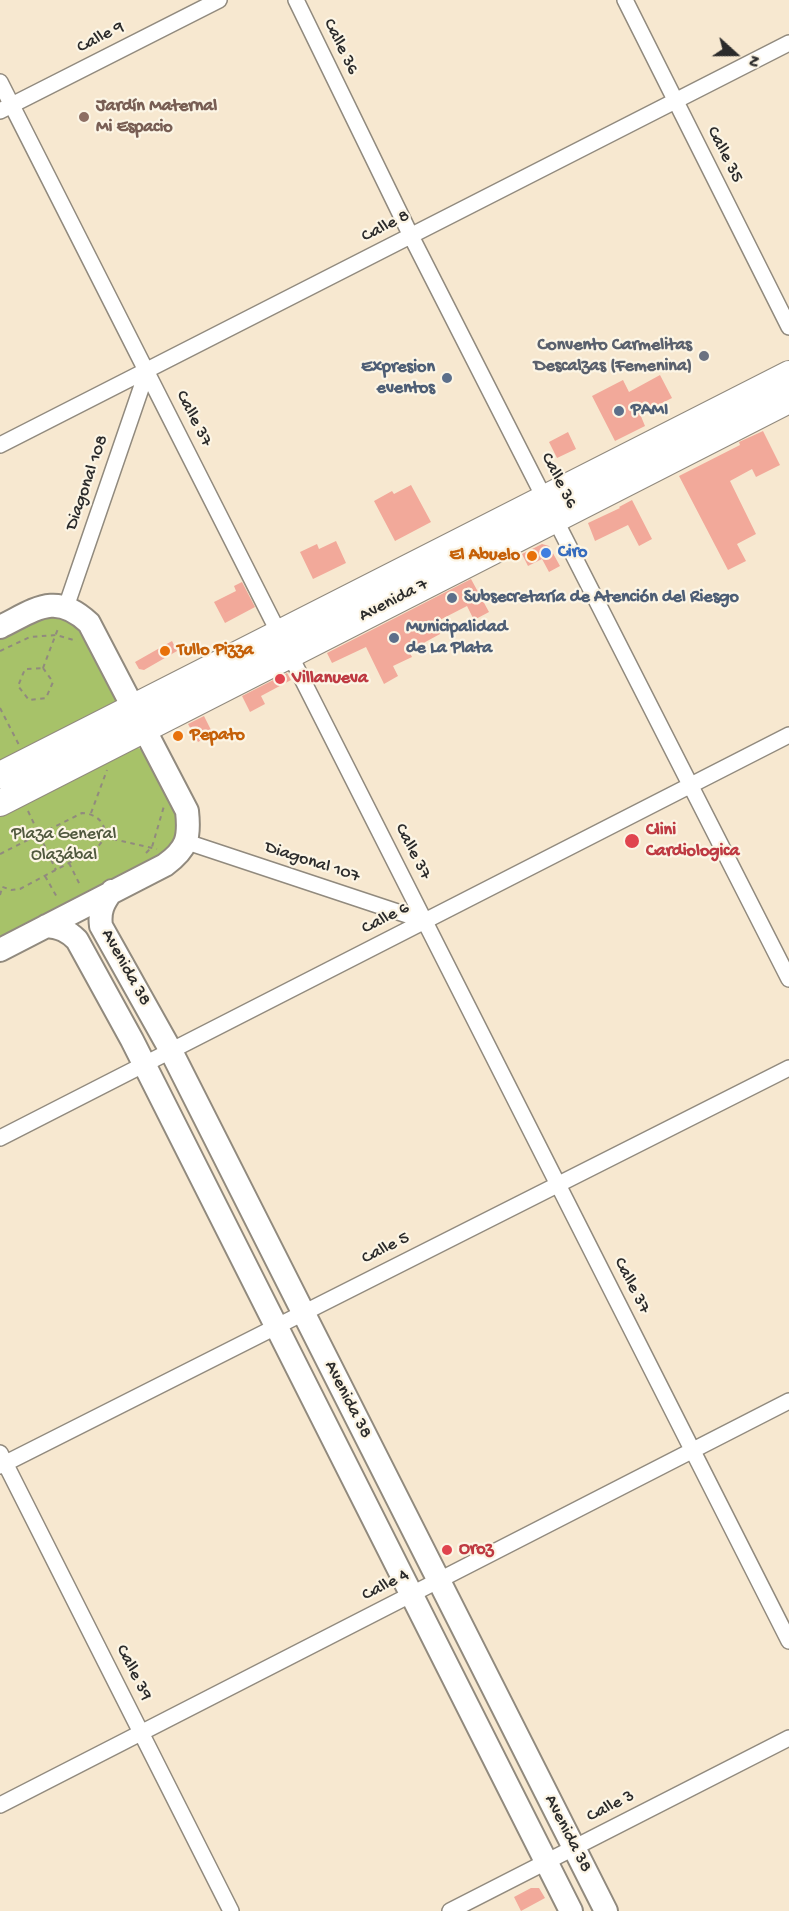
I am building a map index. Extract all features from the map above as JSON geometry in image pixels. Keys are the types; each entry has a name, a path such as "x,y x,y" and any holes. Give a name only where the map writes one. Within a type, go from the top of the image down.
{"main road":[{"name":"Avenida 7","path":"0,803 139,718 550,508 789,374"},
{"name":"Avenida 7","path":"550,508 789,400"},
{"path":"0,627 42,606 66,607 80,614 89,623 187,811 189,828 182,849 165,865 0,950"},
{"name":"Avenida 7","path":"0,775 139,718"},
{"name":"Avenida 38","path":"112,891 100,915 101,927 171,1051 606,1911"},
{"name":"Avenida 38","path":"46,926 58,927 69,932 77,940 144,1065 572,1911"}],"street":[{"name":"Calle 9","path":"6,108 219,0"},
{"name":"Calle 36","path":"296,0 411,236 789,979"},
{"name":"Calle 35","path":"625,0 789,327"},
{"name":"Calle 8","path":"0,445 789,43"},
{"name":"Calle 37","path":"0,82 6,108 147,371 789,1641"},
{"name":"Diagonal 108","path":"66,607 147,371"},
{"name":"Calle 6","path":"0,1138 789,735"},
{"name":"Diagonal 107","path":"182,849 425,921"},
{"name":"Calle 5","path":"2,1461 276,1327 789,1068"},
{"name":"Calle 4","path":"0,1805 789,1401"},
{"name":"Calle 39","path":"2,1461 231,1911"},
{"name":"Calle 3","path":"450,1911 789,1738"}],"path":[{"path":"43,668 66,607"},
{"path":"43,668 53,682 50,690 46,698 29,700 18,686 26,669 43,668"},
{"path":"0,708 21,750"},
{"path":"91,813 108,768"},
{"path":"27,809 56,870"},
{"path":"0,854 82,813 91,813 99,819 104,828 104,837 95,849 20,889 11,891 1,887 0,895"},
{"path":"104,837 152,847 182,849"},
{"path":"69,863 82,890"},
{"path":"45,876 59,901"}],"green space":[{"path":"44,614 67,614 89,627 120,689 113,709 0,767 0,637"},
{"name":"Plaza General Olazábal","path":"132,746 151,752 185,818 174,855 0,944 0,813"}],"building":[{"name":"PAMI","path":"660,375 672,398 640,414 645,426 615,441 592,396 623,380 629,392"},
{"path":"763,431 780,465 756,477 752,469 730,481 756,534 737,544 746,561 728,570 679,476"},
{"path":"568,432 576,449 557,458 549,442"},
{"path":"411,485 431,522 395,541 374,501 392,491 394,494"},
{"path":"632,500 652,539 639,546 628,525 595,541 588,523"},
{"path":"336,541 346,563 313,579 300,552 317,544 319,549"},
{"name":"Ciro","path":"542,544 549,546 560,566 549,572 542,559 528,566 522,554"},
{"path":"471,579 489,612 474,620 467,606 434,623 440,634 409,651 412,657 393,666 398,676 384,684 366,647 332,663 327,653"},
{"path":"242,582 255,607 225,623 214,602 236,591 234,586"},
{"path":"172,641 177,651 144,670 139,669 135,662"},
{"path":"287,673 291,680 261,696 265,704 250,712 242,696"},
{"path":"204,716 213,734 198,742 188,724"},
{"path":"531,1888 539,1888 545,1898 521,1911 514,1897"}],"place":[{"name":"Jardín Maternal Mi Espacio","path":"84,117"},
{"name":"Convento Carmelitas Descalzas (Femenina)","path":"704,356"},
{"name":"Expresion eventos","path":"447,378"},
{"name":"PAMI","path":"619,411"},
{"name":"Ciro","path":"546,553"},
{"name":"El Abuelo","path":"532,556"},
{"name":"Subsecretaría de Atención del Riesgo","path":"452,598"},
{"name":"Municipalidad de La Plata","path":"394,638"},
{"name":"Tullo Pizza","path":"165,651"},
{"name":"Villanueva","path":"280,679"},
{"name":"Pepato","path":"178,736"},
{"name":"Clini Cardiologica","path":"632,841"},
{"name":"Oroz","path":"447,1550"}]}
